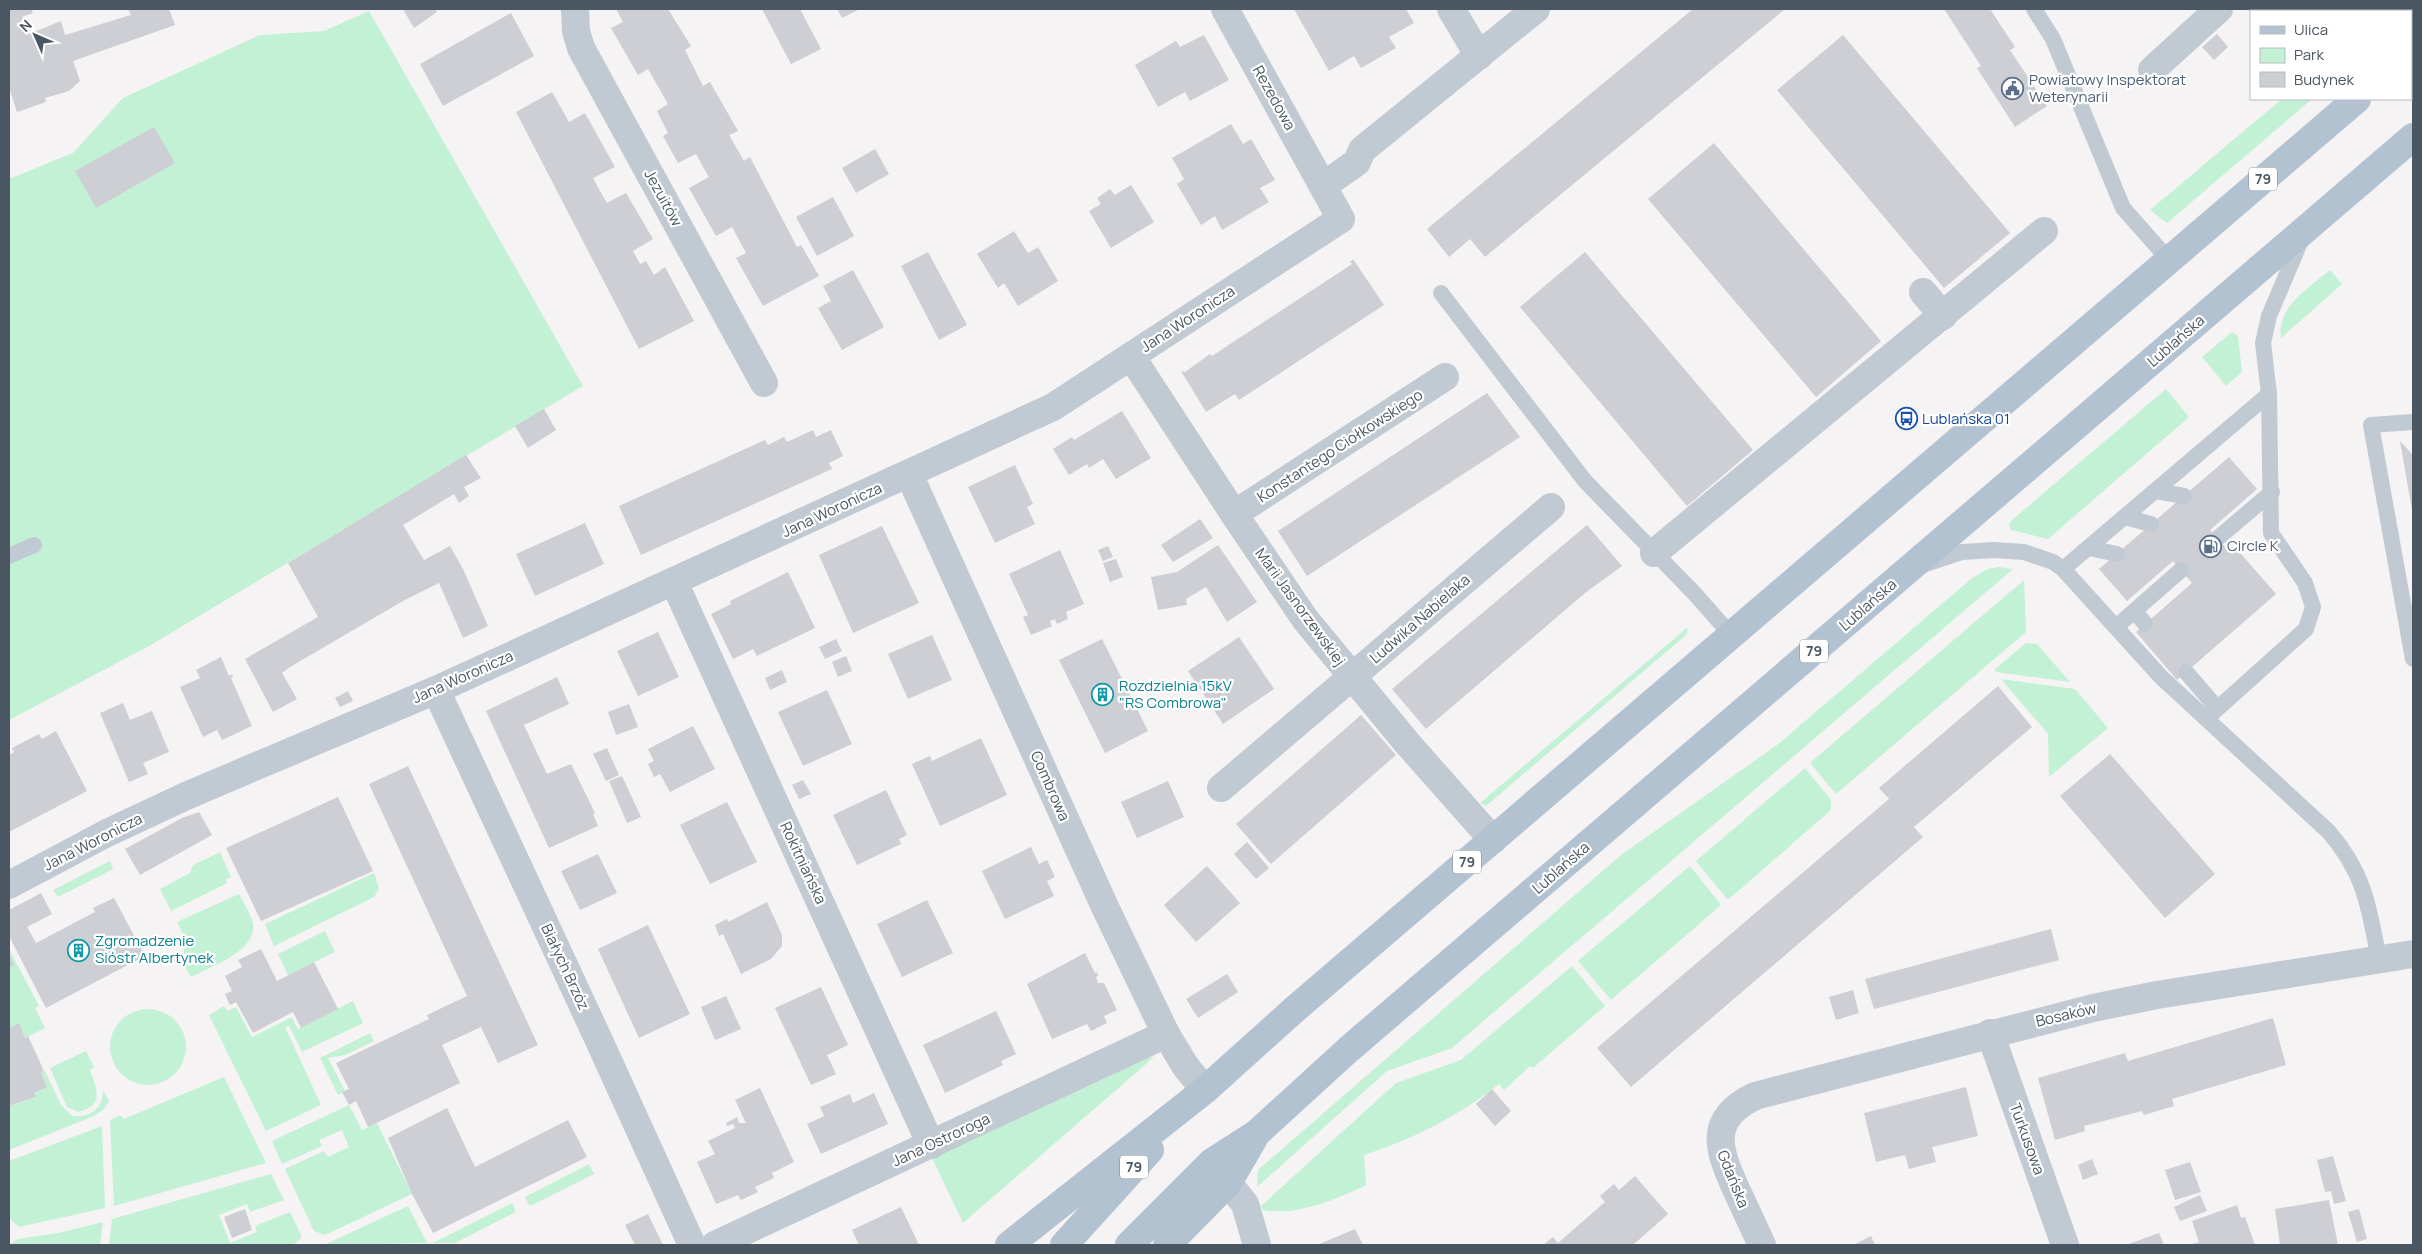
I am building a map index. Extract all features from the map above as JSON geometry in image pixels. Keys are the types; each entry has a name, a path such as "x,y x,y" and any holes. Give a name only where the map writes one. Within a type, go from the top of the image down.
{"main road":[{"name":"79","path":"1064,1245 1205,1090 1493,840 2356,100"},
{"name":"Lublańska","path":"1257,1132 1349,1049 2413,138"},
{"path":"1009,1245 1205,1090"},
{"name":"79","path":"1130,1245 1212,1162 1257,1132"},
{"path":"1167,1245 1228,1183 1257,1132"}],"street":[{"name":"Jezuitów","path":"575,9 576,31 581,48 764,383"},
{"name":"Rezedowa","path":"1225,9 1323,186"},
{"path":"1451,9 1479,56"},
{"path":"1323,186 1357,162 1362,150 1536,9"},
{"path":"2152,70 2219,9"},
{"name":"Jana Woronicza","path":"9,885 107,833 186,796 436,690 1053,407 1341,219 1323,186"},
{"path":"1654,554 1944,316 2044,231"},
{"path":"1923,292 1944,316"},
{"name":"Marii Jasnorzewskiej","path":"1131,356 1305,620 1352,678 1493,840"},
{"name":"Konstantego Ciołkowskiego","path":"1234,514 1445,377"},
{"name":"Combrowa","path":"909,474 1105,907 1166,1034 1186,1067 1205,1090"},
{"name":"Ludwika Nabielaka","path":"1220,788 1352,678 1551,507"},
{"name":"Rokitniańska","path":"674,582 931,1145"},
{"name":"Białych Brzóz","path":"436,690 692,1245"},
{"name":"Bosaków","path":"1730,1113 1737,1106 1755,1096 2093,1008 2413,954"},
{"name":"Jana Ostroroga","path":"715,1245 1166,1034"},
{"name":"Turkusowa","path":"1990,1034 2065,1245"},
{"name":"Gdańska","path":"1730,1113 1720,1132 1721,1156 1762,1245"},
{"path":"1228,1183 1245,1204 1257,1245"}],"lane":[{"path":"2034,9 2053,39 2123,208 2169,260"},
{"path":"2212,713 2306,629 2313,607 2305,583 2271,533 2272,492 2269,394 2263,343 2267,325 2306,228"},
{"path":"1441,293 1575,470 1654,554 1695,594 1732,636"},
{"path":"2064,570 2269,394"},
{"path":"2413,422 2371,425 2413,659"},
{"path":"2156,491 2184,496"},
{"path":"2218,538 2248,504 2272,492"},
{"path":"2125,517 2152,524"},
{"path":"9,556 34,545"},
{"path":"2089,548 2117,554"},
{"path":"1901,577 1928,562 1962,552 1994,550 2024,552 2040,556 2064,570 2161,677 2212,713 2341,846 2358,873 2364,889 2379,960"},
{"path":"2116,628 2140,618 2182,570"},
{"path":"2186,672 2212,713"}],"green space":[{"path":"369,11 583,386 149,646 9,720 9,179 73,153 123,98 260,35 324,31"},
{"path":"2281,100 2311,100 2167,223 2150,210"},
{"path":"2330,270 2342,284 2281,338 2281,327 2289,307 2304,291"},
{"path":"2232,332 2238,336 2242,372 2226,386 2202,357"},
{"path":"2166,389 2189,417 2048,539 2011,530 2009,524 2011,521"},
{"path":"1998,567 2013,569 1452,1048 1387,1071 1257,1187 1258,1170 1621,855 1777,745 1972,578 1988,569"},
{"path":"2024,580 2026,632 1836,794 1810,763"},
{"path":"1688,627 1686,635 1486,806 1480,803"},
{"path":"2026,643 2037,644 2070,682 1996,672 1994,670"},
{"path":"2001,679 2075,689 2108,728 2049,777 2048,734"},
{"path":"1805,768 1831,800 1831,810 1728,900 1696,861"},
{"path":"220,852 231,877 225,880 227,883 171,911 160,889 190,873 193,865"},
{"path":"110,861 113,869 58,897 53,890"},
{"path":"1690,866 1721,905 1611,1000 1578,961"},
{"path":"374,873 379,889 374,897 274,946 265,924"},
{"path":"239,894 253,923 253,933 248,942 231,957 191,977 182,961 186,940 177,922"},
{"path":"325,931 335,952 288,975 278,954"},
{"path":"9,949 39,1006 35,1008 45,1028 25,1038 19,1024 9,1028"},
{"path":"1572,966 1605,1006 1533,1068 1530,1066 1504,1090 1499,1084 1484,1096 1435,1126 1400,1142 1364,1155 1366,1185 1329,1201 1302,1209 1289,1211 1263,1210 1261,1206 1396,1083 1461,1060"},
{"path":"353,1001 363,1023 302,1052 289,1026 285,1027 321,1105 266,1131 209,1015 224,1006 227,1011 236,1007 252,1037 292,1017 298,1029"},
{"path":"141,1009 155,1009 169,1015 180,1026 186,1040 183,1062 175,1074 155,1085 141,1085 127,1079 116,1068 110,1054 110,1040 116,1026 127,1015"},
{"path":"370,1033 374,1041 345,1055 328,1058 345,1091 338,1095 320,1058"},
{"path":"86,1051 94,1067 90,1070 97,1096 96,1101 92,1105 78,1112 67,1107 50,1068"},
{"path":"1154,1057 963,1223 932,1158 1146,1058"},
{"path":"45,1071 61,1105 72,1116 90,1114 94,1111 101,1102 103,1090 109,1101 104,1109 94,1116 9,1150 10,1106 36,1097 34,1093 47,1087 41,1072"},
{"path":"224,1077 266,1163 114,1206 110,1120 120,1115 124,1119"},
{"path":"349,1105 362,1130 377,1123 412,1194 325,1235 314,1231 285,1169 324,1151 328,1157 349,1147 342,1130 319,1140 322,1146 282,1164 272,1141"},
{"path":"102,1126 105,1208 19,1227 9,1218 9,1161"},
{"path":"589,1164 594,1174 530,1206 525,1197"},
{"path":"271,1174 284,1200 250,1212 247,1204 219,1215 230,1243 257,1232 255,1226 290,1212 302,1237 293,1245 109,1245 112,1219"},
{"path":"512,1203 516,1212 455,1243 433,1243"},
{"path":"408,1206 427,1243 324,1245"},
{"path":"103,1222 100,1245 9,1245 18,1239 58,1233"}],"building":[{"path":"9,9 31,9 33,13 22,17 29,34 61,21 65,35 131,15 128,9 169,9 175,25 73,61 80,81 69,91 45,98 46,102 17,112 9,87"},
{"path":"403,9 435,9 437,12 414,28"},
{"path":"616,9 668,9 691,46 685,50 703,86 710,82 738,131 729,135 744,161 750,157 797,247 801,245 819,276 763,306 736,258 746,253 732,227 716,236 689,188 709,177 696,154 678,163 663,136 668,133 657,111 668,104 648,69 638,75 611,28 623,22"},
{"path":"762,9 800,9 821,49 791,64"},
{"path":"837,9 860,9 842,18"},
{"path":"1294,9 1406,9 1414,23 1389,37 1396,48 1361,68 1354,56 1329,71"},
{"path":"1693,9 1785,9 1485,257 1470,239 1449,257 1427,229"},
{"path":"1944,9 1990,9 2015,47 2010,50 2047,106 2015,127 1977,68 1981,66"},
{"path":"511,13 534,56 443,106 420,64"},
{"path":"2217,34 2228,47 2214,60 2202,47"},
{"path":"1204,35 1229,80 1190,101 1185,92 1158,107 1135,65 1176,41 1180,47"},
{"path":"1843,35 2010,233 1944,288 1777,90"},
{"path":"552,92 569,122 585,113 615,167 593,178 607,203 626,193 653,239 633,251 640,264 646,261 654,275 665,267 694,321 639,349 516,112"},
{"path":"1231,124 1243,144 1251,139 1275,180 1260,188 1269,202 1222,230 1215,216 1201,225 1177,184 1184,179 1172,158"},
{"path":"154,127 175,163 96,208 75,171"},
{"path":"1714,143 1881,341 1816,397 1648,199"},
{"path":"875,149 889,174 856,193 842,168"},
{"path":"1131,185 1154,222 1111,248 1089,211 1101,204 1097,198 1110,189 1115,195"},
{"path":"833,197 854,236 817,256 796,217"},
{"path":"1014,231 1028,253 1038,247 1058,281 1018,306 1004,283 998,288 977,254"},
{"path":"928,252 967,325 939,340 901,266"},
{"path":"1585,252 1753,450 1687,506 1520,307"},
{"path":"1353,259 1384,305 1239,400 1235,394 1206,412 1181,371 1185,372 1210,354 1212,356 1352,264 1350,262"},
{"path":"853,270 884,327 842,350 818,308 831,301 823,286"},
{"path":"1487,393 1520,437 1307,576 1278,531"},
{"path":"544,409 556,430 528,448 515,426"},
{"path":"1122,411 1151,458 1116,479 1103,459 1089,468 1087,464 1069,475 1053,449 1072,437 1074,440"},
{"path":"813,430 816,437 831,430 843,456 829,463 832,469 641,555 619,506 765,440 768,445 784,437 787,442"},
{"path":"2400,441 2413,455 2413,510 2412,510"},
{"path":"466,455 481,478 464,487 469,496 459,503 454,494 403,525 424,560 450,546 463,569 488,626 463,638 439,583 403,601 282,673 297,699 273,712 245,659 318,617 288,563"},
{"path":"2229,457 2257,489 2210,530 2229,551 2235,547 2276,594 2177,680 2136,632 2192,583 2173,561 2127,601 2099,569"},
{"path":"1015,465 1033,504 1027,507 1035,524 995,543 968,487"},
{"path":"1200,519 1213,538 1173,562 1161,545"},
{"path":"585,523 604,564 535,596 516,554"},
{"path":"1587,525 1622,566 1585,593 1426,729 1392,689"},
{"path":"882,526 919,603 853,633 819,555"},
{"path":"1218,545 1257,602 1227,622 1206,587 1186,599 1187,605 1158,610 1151,577 1177,572"},
{"path":"1108,546 1113,557 1103,561 1098,550"},
{"path":"1060,550 1084,604 1066,612 1068,619 1057,624 1055,619 1050,621 1052,626 1031,635 1023,617 1028,615 1009,574"},
{"path":"1116,559 1123,577 1110,582 1103,563"},
{"path":"788,572 815,628 757,656 753,649 733,659 711,614 731,604 730,601"},
{"path":"658,632 679,677 638,696 617,651"},
{"path":"932,635 952,680 908,699 888,654"},
{"path":"1239,637 1274,689 1223,724 1188,671"},
{"path":"836,639 842,651 825,659 819,647"},
{"name":"Rozdzielnia 15kV \"RS Combrowa\"","path":"1102,639 1148,731 1105,753 1059,660"},
{"path":"846,656 852,671 838,677 832,662"},
{"path":"221,657 229,676 232,674 233,677 231,678 252,726 222,740 217,730 203,737 180,687 200,678 196,670"},
{"path":"782,670 787,682 770,690 765,678"},
{"path":"557,677 569,704 524,725 547,774 571,764 595,813 593,814 598,826 549,848 486,711"},
{"path":"1998,686 2032,727 1914,827 1923,837 1631,1087 1597,1048 1889,799 1879,788"},
{"path":"827,690 852,744 803,766 778,712"},
{"path":"348,691 353,701 340,707 335,698"},
{"path":"123,703 130,720 152,711 169,752 143,763 148,774 129,782 100,713"},
{"path":"629,704 638,727 616,735 608,712"},
{"path":"1361,715 1396,755 1271,864 1236,824"},
{"path":"693,726 715,769 670,792 660,774 654,777 648,764 654,761 648,749"},
{"path":"56,731 87,791 9,832 9,755 14,752 12,748 39,734 42,739"},
{"path":"981,738 1007,795 940,826 912,764 930,756 932,761"},
{"path":"607,748 619,775 606,781 593,754"},
{"path":"2110,754 2215,874 2165,918 2060,796"},
{"path":"408,766 538,1045 498,1063 481,1027 442,1045 460,1083 368,1127 356,1101 349,1105 342,1092 349,1089 336,1063 429,1019 427,1015 467,996 369,784"},
{"path":"622,776 641,817 627,823 609,781"},
{"path":"803,780 811,794 799,799 792,785"},
{"path":"1168,781 1184,817 1137,838 1121,802"},
{"path":"886,790 907,835 899,839 901,844 857,865 833,815"},
{"path":"338,797 373,871 261,921 226,848"},
{"path":"727,802 757,862 710,884 680,825"},
{"path":"199,812 212,835 140,875 125,849 182,818"},
{"path":"1247,842 1269,868 1256,879 1234,854"},
{"path":"1031,847 1039,864 1047,860 1055,877 1047,881 1054,896 1005,919 982,871"},
{"path":"598,854 617,893 580,910 561,871"},
{"path":"1207,866 1240,903 1196,942 1164,905"},
{"name":"Zgromadzenie Sióstr Albertynek","path":"41,893 52,914 27,927 36,943 95,912 93,908 114,898 145,956 46,1008 9,936 9,910"},
{"path":"927,900 953,953 902,977 877,924"},
{"path":"767,902 782,935 782,946 771,959 741,974 723,934 719,936 715,925 727,919 728,922"},
{"path":"648,925 690,1014 639,1038 598,949"},
{"path":"2051,929 2059,960 1874,1009 1865,979"},
{"path":"261,949 277,981 314,962 338,1009 301,1028 293,1012 253,1033 236,1002 230,1005 225,994 232,991 225,976 242,967 238,960"},
{"path":"1085,953 1095,973 1097,972 1098,983 1104,983 1117,1010 1104,1016 1107,1023 1091,1031 1087,1024 1052,1039 1027,984"},
{"path":"9,955 14,965 9,968"},
{"path":"1227,974 1238,992 1198,1018 1186,999"},
{"path":"821,987 848,1045 827,1055 836,1074 811,1085 775,1008"},
{"path":"1853,990 1859,1013 1836,1020 1829,997"},
{"path":"726,996 741,1029 715,1040 701,1007"},
{"path":"996,1011 1016,1054 1001,1061 1003,1065 945,1093 923,1045"},
{"path":"2273,1018 2286,1065 2172,1099 2174,1106 2144,1115 2142,1111 2084,1126 2085,1131 2055,1140 2038,1078 2125,1053 2128,1061"},
{"path":"19,1023 25,1038 28,1036 44,1071 41,1072 47,1087 34,1093 36,1097 9,1106 9,1028"},
{"path":"1966,1087 1978,1136 1932,1147 1936,1162 1909,1169 1905,1155 1876,1162 1864,1113"},
{"path":"760,1088 794,1162 772,1173 774,1178 755,1187 758,1192 741,1200 738,1195 716,1204 697,1162 715,1154 708,1141 735,1128 733,1124 727,1126 726,1123 737,1117 739,1123 746,1123 735,1100"},
{"path":"1492,1089 1511,1111 1495,1126 1476,1104"},
{"path":"874,1093 888,1124 821,1154 807,1124 824,1116 820,1107 850,1094 853,1103"},
{"path":"447,1108 475,1167 568,1120 587,1157 433,1233 412,1194 388,1138"},
{"path":"2333,1156 2346,1201 2334,1204 2331,1191 2325,1192 2317,1160"},
{"path":"2092,1159 2098,1174 2083,1180 2078,1165"},
{"path":"2190,1162 2201,1192 2175,1200 2165,1170"},
{"path":"1635,1176 1668,1214 1633,1245 1543,1245 1553,1237 1558,1243 1605,1202 1600,1196 1614,1184 1619,1190"},
{"path":"2200,1195 2207,1211 2180,1221 2174,1207"},
{"path":"2329,1200 2338,1245 2280,1245 2275,1209"},
{"path":"2237,1205 2241,1218 2245,1217 2255,1245 2189,1245 2199,1242 2192,1221"},
{"path":"901,1207 919,1245 859,1245 852,1230"},
{"path":"245,1209 252,1230 232,1238 224,1217"},
{"path":"2359,1209 2367,1239 2357,1242 2348,1212"},
{"path":"648,1214 663,1245 635,1245 625,1225"},
{"path":"1355,1229 1363,1245 1317,1245"},
{"path":"2159,1233 2164,1245 2126,1245"},
{"path":"1871,1236 1875,1245 1853,1245"}],"place":[{"name":"Powiatowy Inspektorat Weterynarii","path":"2013,89"},
{"name":"Lublańska 01","path":"1906,419"},
{"name":"Circle K","path":"2211,546"},
{"name":"Rozdzielnia 15kV \"RS Combrowa\"","path":"1103,695"},
{"name":"Zgromadzenie Sióstr Albertynek","path":"79,950"}]}
